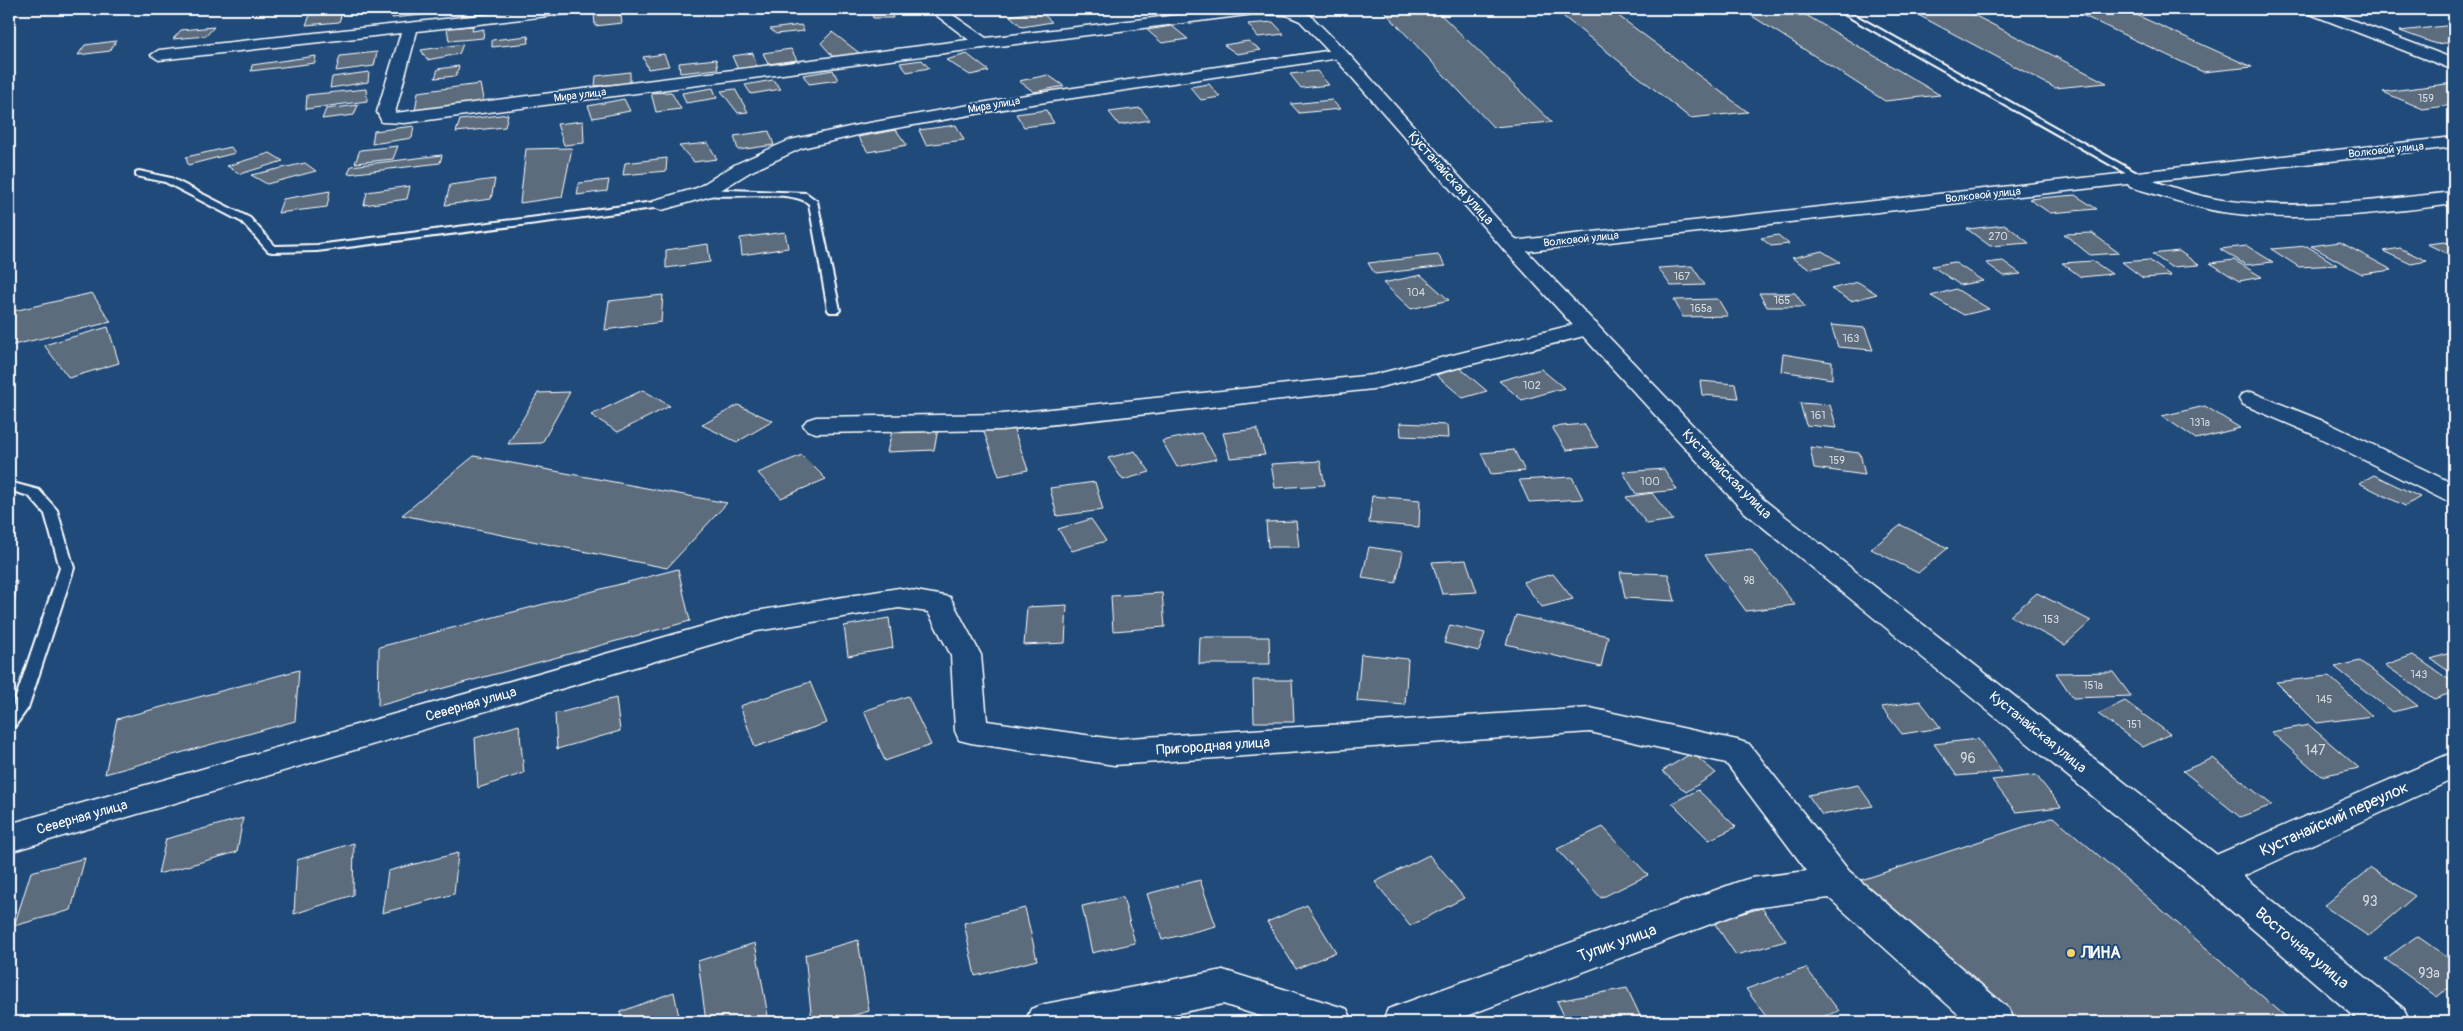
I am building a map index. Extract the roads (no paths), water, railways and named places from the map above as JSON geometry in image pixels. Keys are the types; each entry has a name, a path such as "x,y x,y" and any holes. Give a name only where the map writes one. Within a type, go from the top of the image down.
{"street":[{"path":"159,55 410,29 574,9"},
{"path":"935,9 983,43"},
{"path":"2310,9 2454,65"},
{"name":"Кустанайская улица","path":"983,43 1255,10 1278,10 1297,14 1305,18 1340,54 1512,246 1753,504 2213,873"},
{"name":"Мира улица","path":"410,29 386,112 388,118 405,118 983,43"},
{"name":"Мира улица","path":"662,204 704,192 743,168 796,144 858,130 1026,100 1340,54"},
{"name":"Волковой улица","path":"1512,246 2454,142"},
{"path":"2131,178 2221,206 2307,212 2388,206 2454,198"},
{"path":"816,425 1002,422 1373,382 1588,328"},
{"path":"2251,399 2319,428 2454,494"},
{"name":"Северная улица","path":"9,838 756,621 899,598 939,604"},
{"name":"Пригородная улица","path":"939,604 966,655 971,731 1114,752 1590,720 1737,753 1836,882"},
{"name":"Кустанайский переулок","path":"2213,873 2454,765"},
{"name":"Восточная улица","path":"2213,873 2390,1022"},
{"path":"1836,882 1996,1022"},
{"name":"Тупик улица","path":"1402,1022 1751,893 1836,882"},
{"path":"1045,1022 1223,987 1333,1022"}],"lane":[{"path":"1839,9 2131,178"},
{"path":"139,174 168,180 246,220 272,249 317,248 662,204"},
{"path":"704,192 786,194 806,196 814,203 834,310"},
{"path":"9,486 34,493 52,513 67,568 20,708 9,722"}],"place":[{"name":"ЛИНА","path":"2071,953"}]}
